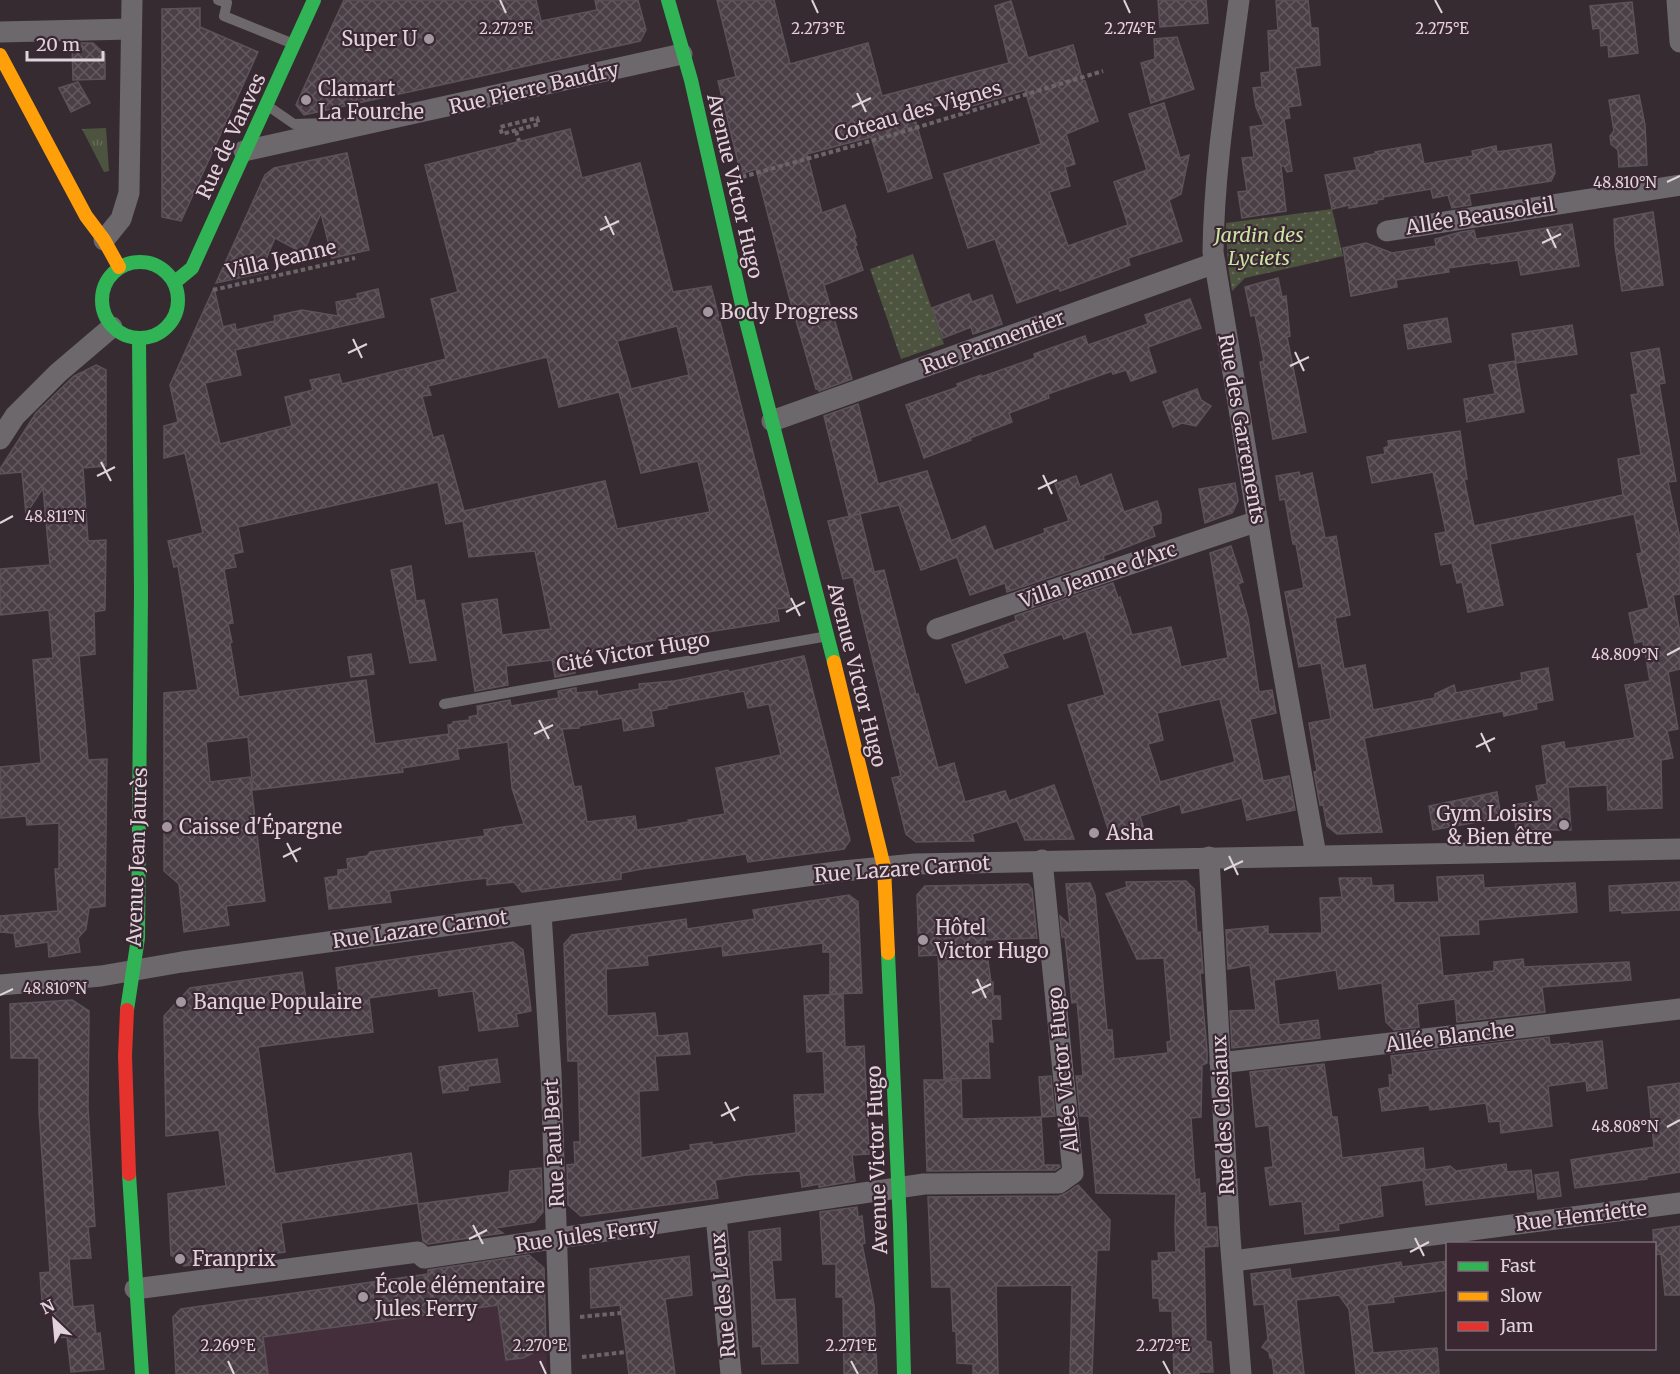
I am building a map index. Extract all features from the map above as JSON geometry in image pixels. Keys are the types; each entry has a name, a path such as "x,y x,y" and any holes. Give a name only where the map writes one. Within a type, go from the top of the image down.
{"street":[{"path":"104,240 121,219 129,193 132,0"},
{"name":"Rue de Vanves","path":"175,282 192,268 314,0"},
{"name":"Avenue Victor Hugo","path":"668,0 716,185 742,304 828,636 884,867 904,1374"},
{"name":"Rue des Garrements","path":"1239,0 1218,150 1213,207 1215,264 1316,855"},
{"path":"1677,0 1680,42"},
{"path":"0,32 131,29"},
{"name":"Rue Pierre Baudry","path":"244,151 682,54"},
{"path":"0,56 86,216 104,240 119,267"},
{"name":"Allée Beausoleil","path":"1387,231 1680,185"},
{"path":"142,261 155,264 166,270 175,282 178,307 174,318 167,328 154,335 139,338 121,333 112,327 104,315 101,302 106,284 119,267 142,261"},
{"name":"Rue Parmentier","path":"772,420 1215,264"},
{"path":"0,440 15,416 58,373 112,327"},
{"name":"Avenue Jean Jaurès","path":"139,338 141,769 138,799 138,938 130,971 126,1008 126,1102 129,1204 142,1374"},
{"name":"Villa Jeanne d'Arc","path":"937,629 1258,521"},
{"name":"Rue Lazare Carnot","path":"0,985 101,976 194,960 884,867 930,863 1680,849"},
{"name":"Rue des Closiaux","path":"1209,857 1241,1374"},
{"name":"Allée Victor Hugo","path":"898,1189 924,1184 1059,1183 1073,1173 1042,860"},
{"name":"Rue Paul Bert","path":"541,913 551,1072 561,1374"},
{"name":"Allée Blanche","path":"1220,1063 1680,1010"},
{"name":"Rue Jules Ferry","path":"135,1289 418,1252 424,1258 898,1189"},
{"name":"Rue Henriette","path":"1233,1261 1680,1203"},
{"name":"Rue des Leux","path":"716,1216 730,1374"}],"lane":[{"path":"218,0 227,3 224,16 294,45"},
{"path":"266,104 294,124 335,123 350,128"},
{"name":"Cité Victor Hugo","path":"444,704 828,636"}],"path":[{"name":"Coteau des Vignes","path":"742,177 892,135 1103,71"},
{"path":"511,113 514,124"},
{"path":"537,118 539,124 502,134 500,128 514,124 537,118"},
{"path":"516,130 519,141"},
{"name":"Villa Jeanne","path":"213,290 355,258"},
{"path":"573,1318 621,1312"},
{"path":"577,1358 626,1352"}],"shaded area":[{"path":"544,1268 547,1374 176,1374 173,1317 181,1309 396,1279"}],"green space":[{"path":"106,128 109,171 104,172 82,129"},
{"name":"Jardin des Lyciets","path":"1332,209 1343,256 1245,278 1232,291 1226,223"},
{"path":"913,254 944,344 901,359 870,269"}],"building":[{"path":"344,0 536,0 541,21 597,10 595,0 638,0 646,30 640,41 304,115 296,105"},
{"path":"717,0 774,0 790,64 868,43 882,96 1009,63 995,6 1011,1 1028,58 1073,45 1098,121 1066,134 1075,164 1065,167 1070,186 1049,192 1068,246 1128,225 1114,182 1147,170 1129,114 1164,103 1180,158 1189,155 1181,194 1169,200 1182,241 1128,258 1130,265 1109,273 1060,291 1059,288 1017,303 995,239 968,248 944,174 1041,144 1025,90 972,106 969,97 913,112 932,178 888,192 871,137 807,154 822,213 845,205 856,237 854,238 857,245 855,246 863,270 824,285 852,379 819,391 816,389 789,296 756,169 741,174 718,81 736,77"},
{"path":"1158,0 1206,0 1208,23 1160,27"},
{"path":"1276,0 1308,0 1311,28 1318,28 1320,65 1295,68 1301,105 1288,107 1290,118 1284,119 1292,171 1287,172 1284,166 1281,166 1286,211 1242,218 1238,192 1247,191 1242,158 1254,157 1250,127 1264,125 1256,107 1253,88 1262,87 1261,73 1270,72 1268,31 1278,30"},
{"path":"1632,2 1638,53 1609,57 1608,45 1601,46 1600,28 1593,29 1590,6"},
{"path":"200,8 200,27 258,52 181,221 162,217 162,9"},
{"path":"1177,37 1194,89 1151,103 1141,63 1155,59 1154,39"},
{"path":"72,43 93,43 105,54 105,79 73,80"},
{"path":"78,82 90,103 71,112 59,88"},
{"path":"1639,95 1645,125 1647,165 1619,167 1618,150 1611,144 1610,136 1614,131 1609,100"},
{"path":"570,129 582,178 640,163 673,292 711,286 792,607 777,609 779,621 592,650 592,652 573,655 575,673 555,677 552,660 506,666 508,685 475,691 462,604 497,599 502,635 551,629 535,551 469,557 463,521 446,524 438,482 238,527 243,552 233,554 236,567 224,569 233,623 228,624 232,642 230,643 239,697 366,680 375,744 449,734 448,725 453,722 470,720 469,717 478,715 477,706 510,700 511,706 559,698 558,691 576,688 576,693 597,691 598,696 640,689 639,684 674,681 728,670 729,672 804,656 850,840 844,849 748,862 746,854 621,873 621,879 522,892 514,882 487,885 487,878 461,881 389,891 391,902 329,909 325,878 338,876 338,870 348,869 347,859 367,856 370,852 485,836 484,830 524,824 512,788 508,742 457,749 459,759 402,768 403,772 253,790 248,737 206,742 210,782 250,777 265,901 226,906 229,925 184,932 179,884 164,871 164,693 198,690 178,566 174,567 168,541 203,533 185,453 164,458 164,426 178,422 170,385 214,288 223,327 235,324 236,330 275,321 274,316 302,310 338,316 336,302 358,298 357,294 378,289 384,317 235,350 241,375 205,383 220,444 292,426 285,397 313,390 310,380 339,374 342,384 446,359 431,299 458,292 425,165","holes":["677,326 689,375 631,389 617,341","547,357 559,407 619,392 641,473 698,461 710,512 617,529 605,481 464,511 443,435 433,438 422,396 431,395 428,386","744,691 748,708 769,704 781,755 716,768 725,814 637,830 635,816 587,822 581,786 574,787 562,729 579,728 579,726 622,718 624,731 654,726 651,711 667,708 666,706"]},
{"path":"1420,144 1424,164 1473,156 1472,151 1496,146 1497,152 1551,144 1555,173 1551,181 1469,194 1471,205 1452,208 1448,195 1433,198 1431,189 1383,197 1377,200 1377,203 1332,209 1325,175 1357,170 1354,158"},
{"path":"347,153 369,250 332,258 321,213 303,253 275,238 264,264 266,272 216,283 265,175 274,168"},
{"path":"1653,212 1663,285 1622,291 1615,246 1614,219"},
{"path":"1572,224 1579,266 1521,275 1518,260 1491,264 1491,262 1448,268 1449,272 1396,280 1397,287 1351,296 1343,248 1366,243 1392,253 1436,246 1435,239 1461,232 1474,230 1476,239"},
{"path":"1278,278 1282,297 1286,296 1290,336 1287,337 1306,432 1273,439 1260,362 1264,361 1255,315 1251,316 1245,287"},
{"path":"969,294 972,302 992,295 1002,324 973,334 971,327 943,338 932,308"},
{"path":"1190,299 1201,328 1148,347 1156,372 1131,381 1126,370 1113,374 1112,371 1048,394 1049,398 1009,413 1012,422 924,458 906,405 958,387 957,384 981,375 981,377 1035,358 1034,354 1085,336 1088,345 1148,324 1145,315"},
{"path":"1447,318 1451,342 1408,349 1404,325"},
{"path":"1572,325 1577,354 1516,363 1512,334"},
{"path":"1659,348 1665,383 1659,384 1676,481 1668,482 1680,539 1680,594 1673,595 1680,633 1680,669 1668,672 1678,729 1667,731 1673,758 1661,760 1662,808 1608,810 1607,785 1568,787 1571,830 1516,830 1513,805 1539,801 1536,786 1547,784 1542,746 1564,742 1565,749 1635,738 1625,685 1650,681 1643,641 1635,643 1629,613 1649,608 1637,554 1642,553 1634,514 1490,544 1503,605 1468,612 1462,582 1457,583 1452,563 1441,565 1435,534 1446,532 1433,472 1372,483 1367,457 1385,454 1384,448 1389,446 1388,441 1460,431 1467,479 1464,479 1474,526 1623,495 1618,459 1641,455 1631,395 1638,394 1631,353"},
{"path":"1515,361 1524,412 1467,422 1464,399 1495,394 1489,365"},
{"path":"96,365 106,370 106,466 83,468 88,541 106,540 105,610 94,612 95,654 79,656 88,760 107,759 105,906 89,908 86,929 78,938 80,952 49,957 48,942 16,947 14,933 0,932 0,916 58,911 55,869 59,869 59,823 27,825 26,816 1,818 0,767 41,763 33,660 53,658 49,610 0,615 0,569 50,565 43,488 26,514 22,472 0,474 0,469 36,413 74,376"},
{"path":"1197,389 1201,400 1211,406 1196,426 1182,423 1173,427 1163,402"},
{"path":"858,404 878,484 927,471 951,541 985,526 994,551 1045,533 1044,529 1069,521 1055,484 1076,476 1080,487 1111,474 1124,512 1157,501 1161,523 1152,526 1155,536 1103,556 1104,559 1007,592 1005,583 970,595 957,557 921,570 899,505 849,516 824,416"},
{"path":"1299,472 1300,476 1312,473 1325,538 1336,536 1350,615 1335,618 1344,669 1365,665 1373,710 1435,698 1435,694 1454,685 1456,693 1522,680 1521,673 1548,668 1553,700 1536,703 1537,709 1504,716 1503,711 1364,738 1382,832 1337,834 1327,826 1323,804 1320,805 1309,723 1331,719 1321,663 1299,667 1285,592 1304,588 1285,499 1280,500 1276,476"},
{"path":"1235,483 1238,501 1232,513 1205,523 1199,489"},
{"path":"860,514 874,572 884,570 916,695 918,694 938,768 954,763 965,802 1005,791 1009,801 1054,785 1074,839 1025,840 1017,821 972,834 974,841 916,842 906,834 892,778 901,776 853,577 843,579 828,521"},
{"path":"1231,546 1243,582 1238,584 1248,618 1259,692 1272,690 1276,713 1250,719 1263,781 1289,776 1295,810 1247,820 1242,798 1182,813 1180,804 1140,816 1146,837 1111,838 1068,705 1105,695 1086,631 1064,639 1062,634 1002,654 1008,667 966,683 952,645 1016,621 1015,616 1113,583 1132,635 1171,627 1181,667 1228,658 1210,553","holes":["1220,699 1235,762 1160,782 1148,744 1163,740 1157,713"]},
{"path":"411,566 416,601 424,600 436,660 410,663 391,570"},
{"path":"371,654 374,674 351,677 348,657"},
{"path":"1497,792 1501,818 1433,830 1429,806"},
{"path":"1483,875 1484,888 1575,883 1577,912 1478,920 1479,934 1439,936 1443,976 1494,971 1494,962 1523,959 1524,967 1629,962 1631,980 1542,987 1545,1012 1457,1022 1455,999 1417,1004 1419,1027 1394,1030 1386,1022 1382,983 1339,989 1336,970 1274,980 1279,1025 1318,1020 1320,1038 1232,1048 1230,1011 1256,1010 1250,965 1228,969 1226,930 1268,926 1268,934 1322,933 1320,898 1342,897 1339,878 1371,878 1372,886 1393,885 1394,903 1439,902 1437,877"},
{"path":"1186,881 1194,889 1197,933 1200,932 1203,973 1200,973 1207,1050 1207,1063 1202,1065 1201,1117 1191,1118 1195,1180 1199,1179 1200,1194 1205,1193 1206,1227 1217,1227 1218,1246 1204,1247 1206,1341 1211,1342 1213,1372 1198,1372 1199,1374 1174,1374 1172,1311 1160,1311 1159,1298 1153,1298 1152,1261 1159,1261 1158,1253 1176,1252 1176,1194 1096,1193 1089,1116 1080,1116 1076,1076 1083,1076 1077,1002 1072,1003 1065,937 1062,937 1060,916 1070,925 1066,884 1090,883 1095,895 1107,1030 1112,1030 1114,1059 1168,1053 1167,1042 1171,1041 1164,958 1137,959 1106,894 1127,887 1126,882"},
{"path":"1680,882 1680,910 1622,913 1622,910 1610,911 1609,886"},
{"path":"1028,884 1032,889 1037,938 985,940 991,982 993,982 993,996 1000,996 1001,1019 991,1019 993,1042 988,1041 990,1078 944,1079 938,955 919,956 917,895 925,886"},
{"path":"849,895 858,902 862,993 830,994 830,952 823,952 823,943 723,956 722,946 647,956 648,965 606,969 607,1016 655,1013 658,1036 687,1033 690,1054 655,1056 658,1090 639,1091 641,1158 691,1150 690,1145 712,1142 712,1145 796,1133 794,1095 825,1094 823,1051 807,1052 804,996 843,994 845,1047 864,1046 869,1154 852,1155 855,1181 819,1187 819,1184 802,1187 800,1171 747,1175 715,1180 718,1198 581,1216 568,1205 567,1165 575,1164 574,1142 580,1142 578,1061 568,1061 564,944 572,935 686,919 687,929 755,919 753,910"},
{"path":"513,942 523,950 531,1011 516,1014 518,1026 479,1031 473,991 439,996 438,988 369,998 373,1032 258,1047 275,1174 411,1153 418,1203 281,1223 285,1252 184,1266 171,1255 168,1194 226,1186 219,1130 166,1136 164,1016 190,988 302,972 306,999 339,994 336,968"},
{"path":"72,1000 89,1011 88,1108 95,1226 88,1227 91,1258 69,1259 73,1307 93,1305 96,1334 100,1333 104,1369 71,1372 67,1337 56,1338 51,1300 42,1300 40,1273 50,1272 39,1112 39,1058 11,1058 10,1004"},
{"path":"1549,1037 1550,1045 1602,1041 1607,1088 1587,1091 1586,1081 1548,1086 1552,1126 1501,1133 1500,1121 1489,1122 1486,1103 1430,1110 1429,1105 1382,1111 1379,1089 1390,1087 1389,1075 1393,1075 1391,1056"},
{"path":"497,1059 500,1082 468,1086 468,1090 443,1093 439,1067"},
{"path":"1324,1064 1332,1117 1337,1117 1342,1158 1423,1148 1425,1170 1450,1166 1456,1171 1506,1164 1507,1172 1531,1170 1534,1192 1426,1205 1423,1180 1380,1186 1383,1216 1338,1224 1339,1230 1305,1234 1302,1201 1270,1205 1265,1168 1273,1167 1269,1125 1256,1127 1250,1072"},
{"path":"1051,1076 1055,1116 1042,1117 1039,1077"},
{"path":"924,1080 961,1080 962,1119 1041,1117 1044,1165 1059,1165 1060,1167 1055,1170 927,1171"},
{"path":"1680,1083 1680,1172 1647,1177 1647,1179 1575,1188 1571,1160 1654,1147 1648,1087"},
{"path":"541,1168 543,1212 534,1222 495,1228 503,1233 428,1244 423,1241 418,1204 509,1192 510,1171"},
{"path":"1558,1172 1561,1196 1538,1199 1535,1175"},
{"path":"1078,1185 1110,1220 1109,1250 1097,1250 1092,1374 1070,1374 1072,1285 996,1286 998,1374 973,1374 973,1364 957,1363 951,1287 932,1287 928,1197 1059,1196"},
{"path":"857,1207 858,1217 862,1216 865,1243 862,1244 874,1305 877,1374 844,1374 843,1297 836,1297 836,1264 823,1264 820,1212"},
{"path":"1680,1226 1680,1295 1665,1295 1661,1254 1656,1255 1653,1230"},
{"path":"780,1228 781,1260 772,1260 775,1300 795,1299 798,1363 762,1364 761,1346 753,1347 749,1232"},
{"path":"529,1255 544,1268 546,1346 523,1358 506,1360 498,1305 263,1337 268,1374 176,1374 173,1317 181,1309 428,1274 428,1270"},
{"path":"689,1256 692,1295 665,1299 675,1374 629,1374 620,1305 591,1308 590,1269"},
{"path":"1446,1261 1446,1290 1393,1297 1394,1302 1367,1305 1373,1353 1437,1348 1439,1374 1356,1374 1349,1309 1339,1295 1296,1300 1304,1374 1274,1374 1272,1358 1269,1352 1262,1347 1268,1339 1264,1304 1254,1305 1251,1274 1290,1269 1291,1279 1401,1262 1402,1267"}],"traffic: fast":[{"path":"175,282 192,268 314,0"},
{"path":"668,0 691,80 742,305 834,662"},
{"path":"140,262 154,265 167,273 175,286 178,300 175,314 167,327 154,335 140,338 126,335 113,327 105,314 102,300 105,286 113,273 126,265 140,262"},
{"path":"127,1010 138,938 141,592 139,338"},
{"path":"888,953 904,1374"},
{"path":"129,1174 142,1374"}],"traffic: slow":[{"path":"0,55 86,216 104,240 119,267"},
{"path":"834,662 884,867 888,953"}],"traffic: jam":[{"path":"127,1010 125,1056 129,1174"}],"place":[{"name":"Super U","path":"429,39"},
{"name":"Clamart La Fourche","path":"306,100"},
{"name":"Body Progress","path":"708,312"},
{"name":"Gym Loisirs & Bien être","path":"1564,825"},
{"name":"Caisse d'Épargne","path":"167,827"},
{"name":"Asha","path":"1094,833"},
{"name":"Hôtel Victor Hugo","path":"923,940"},
{"name":"Banque Populaire","path":"181,1002"},
{"name":"Franprix","path":"180,1259"},
{"name":"École élémentaire Jules Ferry","path":"363,1297"}]}
